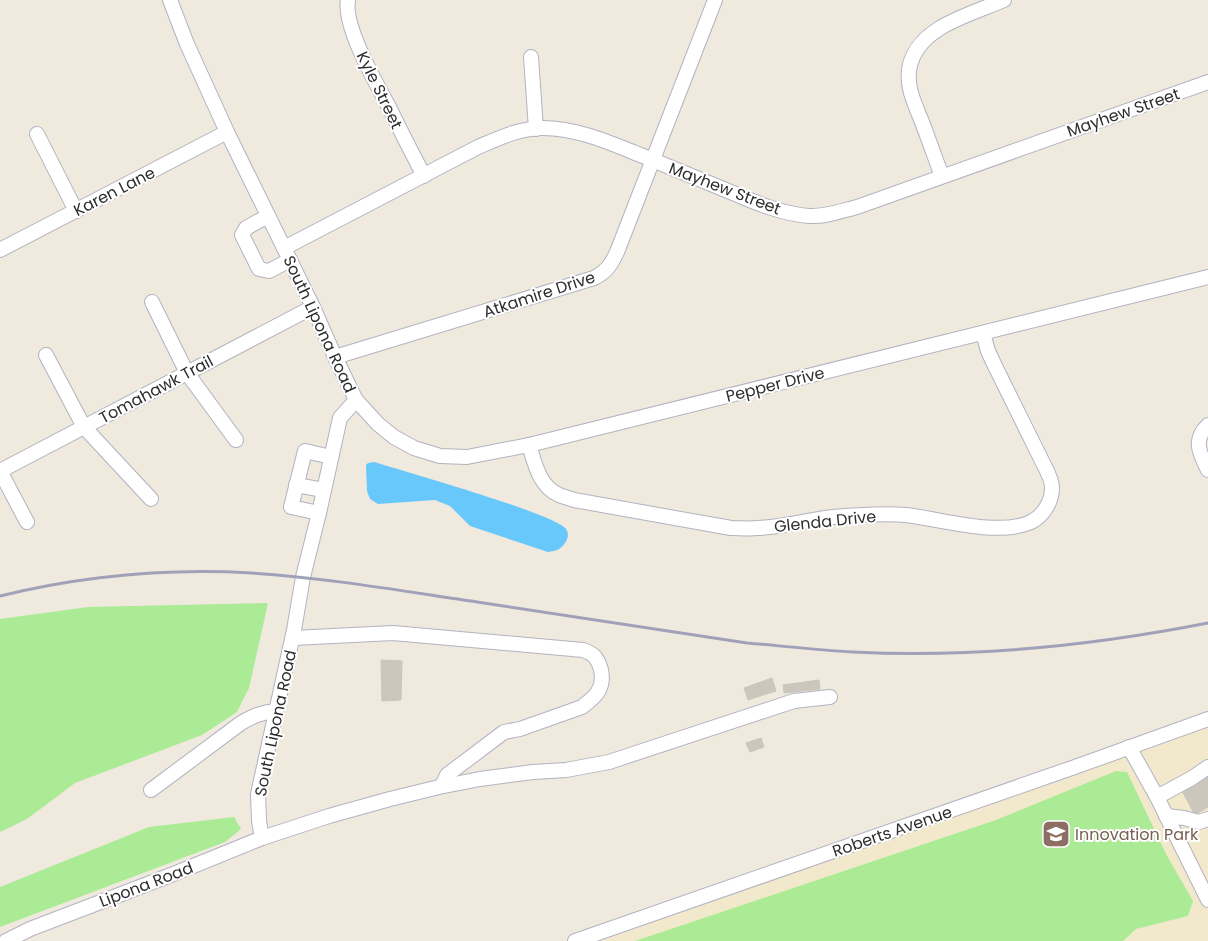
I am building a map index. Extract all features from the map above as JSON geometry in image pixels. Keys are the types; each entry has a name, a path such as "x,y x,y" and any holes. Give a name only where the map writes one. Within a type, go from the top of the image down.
{"street":[{"name":"South Lipona Road","path":"170,0 187,44 227,132 356,400 340,418 303,577 293,638 258,794 259,822 262,838"},
{"name":"Kyle Street","path":"348,0 349,18 361,53 424,176"},
{"name":"Atkamire Drive","path":"334,357 594,278 601,274 611,264 617,252 715,0"},
{"path":"942,176 910,91 909,75 911,60 925,39 940,28 1004,0"},
{"path":"531,57 536,129"},
{"name":"Mayhew Street","path":"268,216 246,228 242,235 259,269 269,271 287,254 478,147 504,136 523,131 561,129 611,143 749,200 782,211 807,216 818,216 857,207 1208,82"},
{"name":"Karen Lane","path":"0,250 227,132"},
{"path":"37,134 76,211"},
{"name":"Pepper Drive","path":"356,400 370,417 394,437 414,448 440,456 467,457 529,445 1208,276"},
{"path":"152,302 187,373 236,440"},
{"name":"Tomahawk Trail","path":"0,471 313,308"},
{"name":"Glenda Drive","path":"529,445 540,478 547,488 558,494 574,500 731,528 756,528 833,517 876,515 905,515 966,526 1016,527 1038,517 1046,508 1052,488 1050,478 1043,463 991,359 982,333"},
{"path":"46,355 84,427 151,499"},
{"path":"1207,426 1201,432 1199,450 1208,470"},
{"path":"319,513 291,508 305,451 331,457"},
{"path":"0,471 28,522"},
{"path":"296,485 324,490"},
{"path":"293,638 393,634 583,650 594,656 600,666 603,678 601,687 582,708 520,729 504,732 448,775 442,786"},
{"name":"Lipona Road","path":"6,941 30,929 262,838 329,816 442,786 533,772 566,770 609,762 794,702 830,696"},
{"path":"151,790 241,723 264,712 276,711"},
{"name":"Roberts Avenue","path":"575,941 1208,719"},
{"path":"1129,747 1157,797 1208,900"},
{"path":"1157,797 1208,767"},
{"path":"1166,816 1199,822 1208,818"}],"shaded area":[{"name":"Innovation Park","path":"1208,726 1208,941 600,941"}],"green space":[{"path":"268,603 249,688 237,712 202,735 75,783 27,819 0,832 0,619 88,607"},
{"name":"Innovation Park","path":"1116,771 1127,772 1166,854 1193,901 1188,916 1136,929 1123,941 635,941 996,820"},
{"path":"234,817 241,829 225,842 0,927 0,887 149,827"}],"water":[{"path":"374,462 477,493 557,522 566,529 567,540 559,549 548,552 470,526 450,506 435,500 378,504 370,499 367,491 366,465"}],"building":[{"path":"381,660 402,661 401,700 382,701"},
{"path":"772,678 776,691 748,700 744,688"},
{"path":"819,680 820,689 784,693 783,685"},
{"path":"761,738 764,747 750,752 746,743"},
{"path":"1208,773 1208,807 1195,815 1181,789"}],"railway":[{"path":"0,596 62,583 125,575 189,572 252,573 365,585 747,643 840,651 898,653 987,652 1076,644 1208,623"}],"place":[{"name":"Innovation Park","path":"1056,834"}]}
